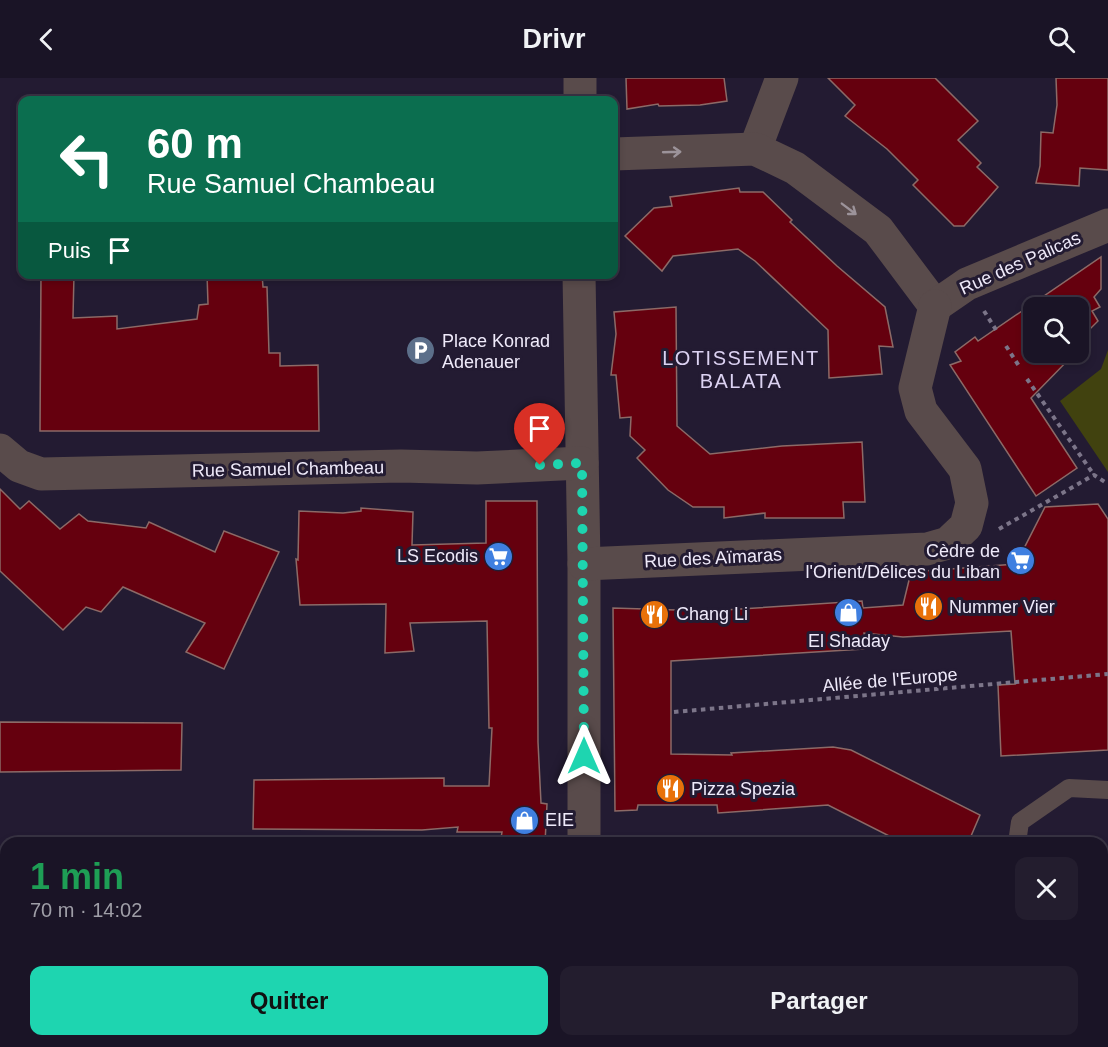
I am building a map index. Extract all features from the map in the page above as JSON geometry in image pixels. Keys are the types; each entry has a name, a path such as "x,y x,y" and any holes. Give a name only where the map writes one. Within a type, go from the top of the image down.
{"street":[{"path":"580,78 580,96"},
{"path":"755,149 782,78"},
{"path":"618,154 755,149 795,168 878,230 935,306"},
{"name":"Rue des Palicas","path":"935,306 967,284 1108,225"},
{"path":"579,279 584,564 584,837"},
{"name":"Rue des Aïmaras","path":"584,564 927,549 948,543 966,526 972,503 964,469 921,411 915,388 935,306"},
{"name":"Rue Samuel Chambeau","path":"0,450 19,466 41,474 400,466 477,468 582,463"}],"lane":[{"path":"1018,837 1020,822 1069,788 1108,790"}],"path":[{"path":"1006,346 1019,366"},
{"path":"1027,379 1094,476 1108,484"},
{"path":"989,534 1094,476"},
{"name":"Allée de l'Europe","path":"674,711 1108,674"}],"shaded area":[{"path":"1108,350 1108,472 1060,401 1101,369"}],"building":[{"path":"626,78 724,78 727,101 700,105 659,106 658,104 627,109"},
{"path":"828,78 935,78 978,121 958,140 981,163 977,167 998,187 964,226 954,226 913,185 918,180 887,149 845,116 855,105"},
{"path":"1056,78 1108,78 1108,170 1080,168 1079,186 1036,183 1040,166 1041,132 1053,133 1057,105"},
{"path":"739,188 740,192 763,192 792,220 790,222 885,307 893,347 879,346 882,374 829,378 828,330 755,261 738,249 673,256 662,271 625,236 654,208 672,206 670,197"},
{"path":"1101,257 1101,289 1094,297 1100,307 1092,311 1098,321 1089,330 1089,297 1042,297"},
{"path":"41,279 74,279 73,318 117,316 117,329 197,319 199,305 208,304 207,279 262,279 263,287 267,287 269,353 280,353 280,366 318,365 319,431 40,431"},
{"path":"676,307 677,426 710,454 782,446 862,442 865,502 843,502 844,518 765,518 765,513 724,518 724,507 693,507 668,490 637,458 645,450 630,436 631,417 620,418 616,375 611,375 616,334 614,312"},
{"path":"1023,310 1023,363 1065,363 1031,398 1077,468 1036,496 950,365 961,361 955,352 975,337 978,341"},
{"path":"0,489 20,509 29,501 60,529 79,514 88,521 146,528 149,522 215,552 224,531 279,552 224,669 186,652 205,623 123,587 101,612 86,607 63,630 0,571"},
{"path":"486,501 537,501 538,742 541,803 547,804 545,837 501,837 502,832 457,832 458,827 422,830 253,829 254,780 444,778 444,786 489,786 492,728 489,728 487,621 410,623 414,651 385,653 386,604 300,605 296,559 298,560 299,511 343,513 361,511 361,508 413,512 412,545 486,543"},
{"path":"1098,504 1108,519 1108,750 1001,756 998,685 1015,684 1011,631 903,637 864,633 864,649 671,661 671,754 732,755 731,753 833,747 851,750 980,815 971,837 891,837 828,805 718,813 717,805 638,805 637,810 615,811 613,608 709,611 862,601 863,608 903,605 911,572 1016,564 1045,507"},
{"path":"0,722 182,723 181,770 0,772"}],"place":[{"name":"Place Konrad Adenauer","path":"421,351"},
{"name":"LS Ecodis","path":"499,556"},
{"name":"Cèdre de l'Orient/Délices du Liban","path":"1021,561"},
{"name":"Nummer Vier","path":"928,607"},
{"name":"El Shaday","path":"849,612"},
{"name":"Chang Li","path":"655,614"},
{"name":"Pizza Spezia","path":"670,789"},
{"name":"EIE","path":"524,820"}],"district":[{"name":"LOTISSEMENT BALATA","path":"741,370"}],"route":[{"path":"540,465 582,463 584,756"}]}
